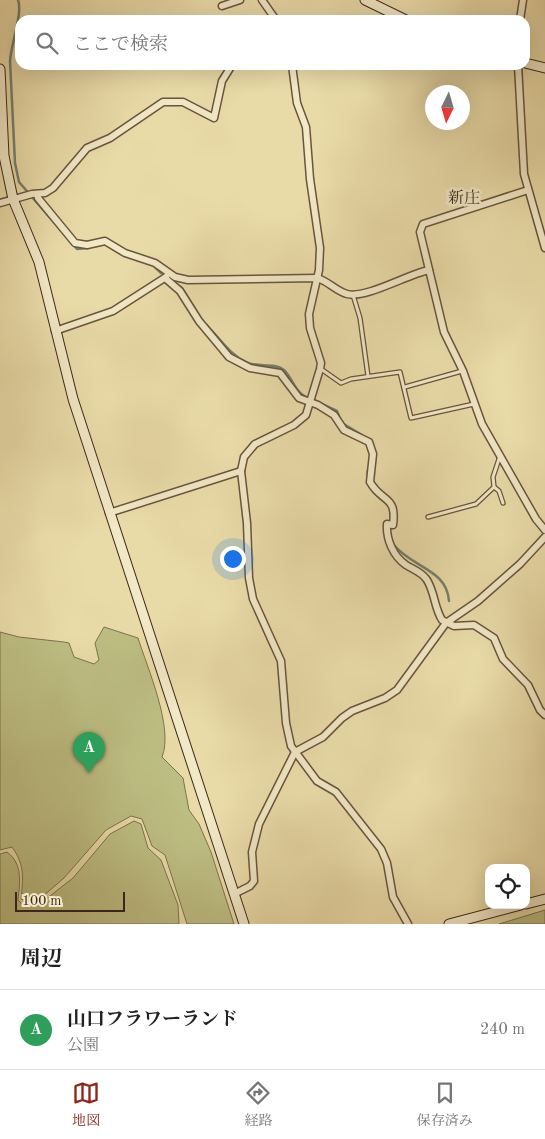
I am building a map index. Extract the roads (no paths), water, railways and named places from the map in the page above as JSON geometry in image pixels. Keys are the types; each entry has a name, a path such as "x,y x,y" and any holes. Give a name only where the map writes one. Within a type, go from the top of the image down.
{"street":[{"path":"222,6 240,0"},
{"path":"262,0 272,15"},
{"path":"365,0 396,15"},
{"path":"521,15 523,0"},
{"path":"530,64 545,68"},
{"path":"0,69 4,156 13,199 39,262 73,399 244,924"},
{"path":"0,203 32,194 45,193 53,188 87,148 110,138 163,102 183,102 214,118 222,81 229,70"},
{"path":"293,70 297,103 308,137 310,179 320,248 317,278 309,314 310,328 321,363 306,415 301,421 248,450 244,457 241,470 247,524 249,578 253,599 281,661 286,722 294,752 317,781 336,792 381,849 387,863 393,897 408,924"},
{"path":"518,70 521,156 528,190 545,248"},
{"path":"528,190 423,224 420,232 429,270 434,282 440,321 463,371 474,404 536,519 545,530"},
{"path":"32,194 38,198 75,242 87,245 105,241 125,253 155,263 180,291 199,321 229,357 250,368 280,374 294,394 310,400 334,415 340,427 371,444 373,464 370,482 393,507 395,512 387,532 392,548 401,560 424,576 433,590 438,612 446,623 459,627 474,625 494,638 503,660 528,685 540,710 545,715"},
{"path":"55,331 113,311 167,276 206,281 317,278 326,280 347,294 353,295 429,270"},
{"path":"109,513 241,470"},
{"path":"234,894 250,886 254,881 252,852 259,824 294,752 323,737 342,718 385,698 396,690 446,623 485,595 545,538"},
{"path":"530,903 545,899"},
{"path":"449,924 506,909"}],"lane":[{"path":"353,295 360,318 368,376"},
{"path":"320,369 341,383 351,379 400,372 412,418 474,404"},
{"path":"405,387 463,371"},
{"path":"500,455 493,477 494,487 499,491 503,503"},
{"path":"428,516 476,504 494,487"}],"waterway":[{"path":"18,0 19,15"},
{"path":"15,35 10,61 15,163 19,182 77,249 88,248"},
{"path":"153,265 161,273"},
{"path":"176,284 182,288 195,309"},
{"path":"203,322 240,359 250,364 275,366 284,370 299,392 306,397"},
{"path":"311,399 337,411 342,423 362,435"},
{"path":"368,470 368,482 372,490 388,505"},
{"path":"393,544 409,559 435,575 442,582 447,590 449,601"}],"place":[{"name":"山口フラワーランド","path":"89,773"}],"district":[{"name":"新庄","path":"464,197"}]}
